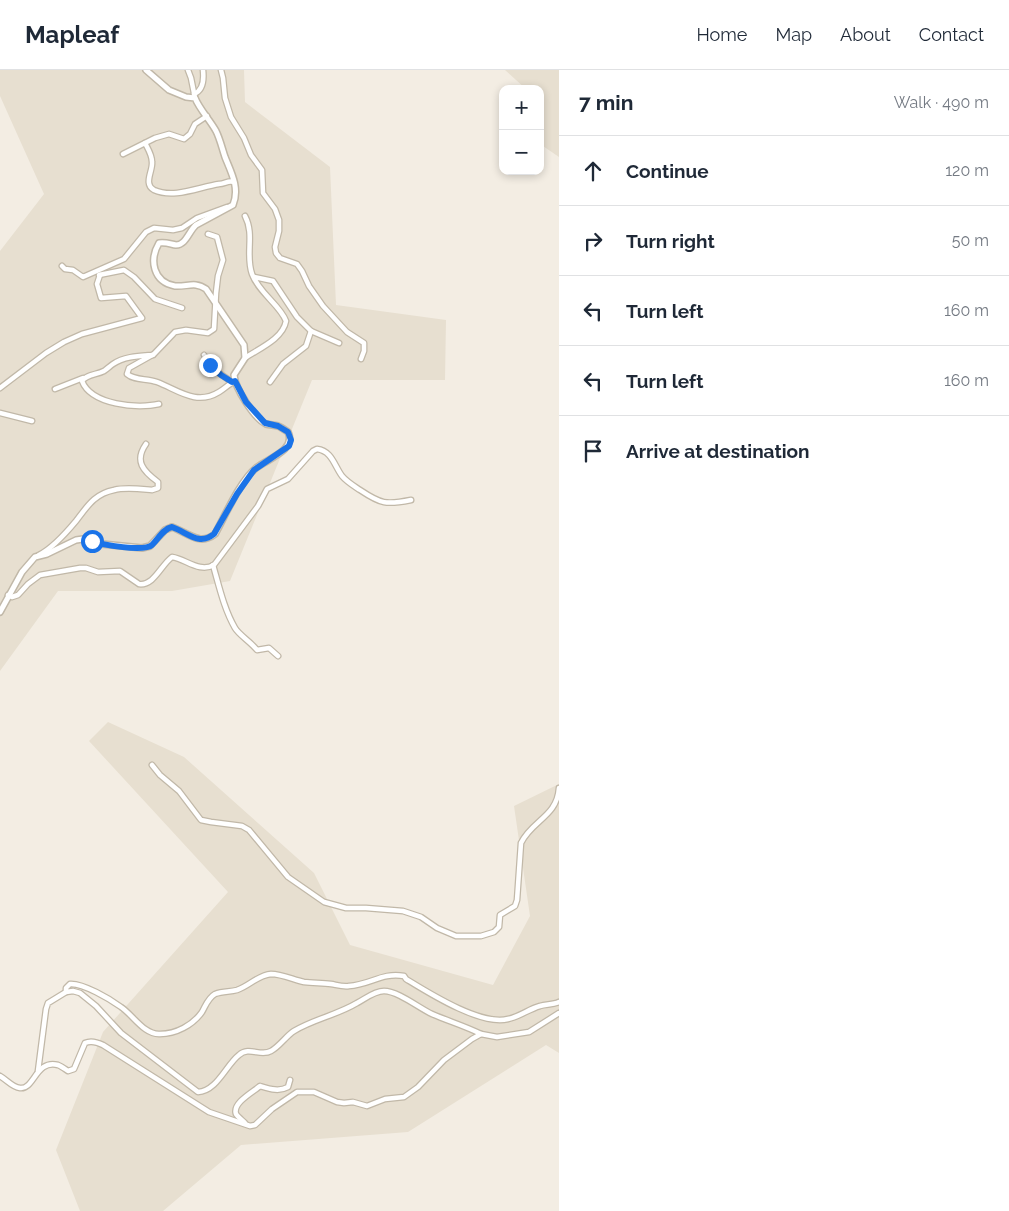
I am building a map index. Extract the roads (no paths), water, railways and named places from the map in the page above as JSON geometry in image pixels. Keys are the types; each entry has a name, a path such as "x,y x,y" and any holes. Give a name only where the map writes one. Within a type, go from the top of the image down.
{"street":[{"path":"146,70 169,90 186,97 195,96 198,93 202,85 203,70"},
{"path":"188,70 195,96 220,141 232,170 235,196 233,205 196,225 182,244 159,243 154,253 154,269 160,278 173,286 195,284 206,290 244,345 244,358"},
{"path":"221,70 224,78 225,98 231,117 244,138 251,155 262,170 263,193 279,220 279,231 275,247 276,253 280,258 297,264 323,306 347,332 363,341 365,345 361,359"},
{"path":"123,154 155,138 169,134 184,139 190,134 194,124 207,116"},
{"path":"145,143 152,160 149,183 150,187 154,190 173,193 230,181 234,182"},
{"path":"62,266 65,269 73,270 83,277 128,256 150,229 182,228 203,215 233,205"},
{"path":"234,382 234,375 244,358 276,338 286,322 281,313 261,290 250,268 250,228 245,216"},
{"path":"208,234 217,237 223,260 218,276 215,326 212,331 200,333 186,330 175,332 154,354 129,368 127,374 134,378 158,382 174,391 196,398 218,393 234,382"},
{"path":"90,274 124,270 134,277 155,299 182,308"},
{"path":"0,388 46,353 64,342 101,328 142,318 126,296 102,298 98,284 100,274"},
{"path":"254,277 273,281 297,317 311,330 339,343"},
{"path":"270,382 283,364 306,346 311,330"},
{"path":"55,389 102,372 122,359 154,354"},
{"path":"35,556 47,554 76,540 84,539 102,544 142,548 150,546 165,530 172,527 198,540 210,538 254,470 289,446 291,440 288,432 278,426 265,423 258,417 234,382 216,371 204,355"},
{"path":"83,378 82,381 88,390 102,399 122,404 144,406 159,404"},
{"path":"0,413 32,421"},
{"path":"0,612 22,572 35,556 47,551 76,520 88,503 113,490 123,488 152,490 158,488 158,482 145,472 141,463 141,452 146,444"},
{"path":"8,595 12,597 18,595 34,579 40,576 75,569 86,568 104,572 120,571 143,585 151,581 172,558 200,568 214,565 258,506 267,489 288,479 315,449 326,451 343,477 377,501 396,503 411,500"},
{"path":"214,565 227,613 237,630 257,650 268,648 278,656"},
{"path":"152,765 160,775 179,791 202,820 242,826 249,830 288,877 324,902 346,908 403,912 421,917 450,934 466,937 481,936 494,932 499,927 500,915 515,906 521,844 525,837 555,805 559,788"},
{"path":"66,992 66,988 70,984 77,984 86,988 121,1007 145,1029 159,1035 180,1031 200,1014 212,996 222,991 237,990 258,978 271,974 306,982 343,987 356,986 385,975 395,974 404,976 432,995 478,1016 493,1019 508,1019 541,1006 559,1002"},
{"path":"38,1071 48,1003 66,992 73,991 80,993 96,1006 121,1033 198,1092 203,1092 211,1086 223,1075 228,1065 243,1052 266,1053 272,1051 293,1032 313,1021 350,1007 373,993 380,991 394,993 431,1013 481,1034 497,1037 529,1032 559,1013"},
{"path":"0,1076 15,1086 27,1087 43,1067 51,1064 59,1065 68,1071 74,1069 85,1043 89,1041 95,1042 103,1045 208,1112 250,1126 255,1125 272,1109 297,1092 314,1092 337,1102 354,1102 367,1106 385,1099 404,1097 418,1087 455,1051 481,1034"},
{"path":"246,1124 236,1114 236,1107 260,1086 273,1090 283,1090 288,1087 290,1080"}]}
